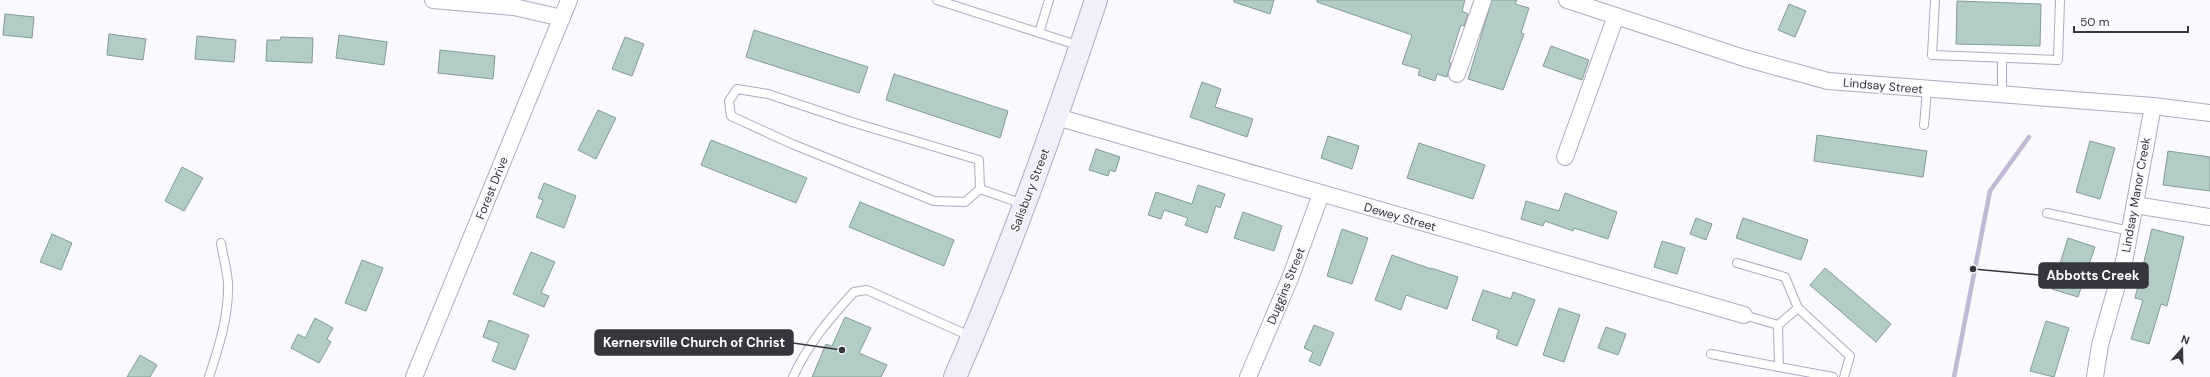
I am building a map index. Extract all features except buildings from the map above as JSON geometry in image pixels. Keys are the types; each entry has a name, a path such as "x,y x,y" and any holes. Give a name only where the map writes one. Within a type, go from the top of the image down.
{"main road":[{"name":"Salisbury Street","path":"955,377 973,337 1057,117 1096,0"}],"street":[{"path":"433,0 514,7 562,18"},
{"name":"Forest Drive","path":"414,377 569,0"},
{"path":"1457,74 1483,0"},
{"name":"Lindsay Street","path":"1567,0 1744,58 1828,81 1927,90 2002,94 2153,106 2210,113"},
{"path":"1565,157 1616,16"},
{"name":"Lindsay Manor Creek","path":"2095,377 2100,345 2125,257 2153,106"},
{"name":"Dewey Street","path":"1057,117 1744,315"},
{"name":"Duggins Street","path":"1248,377 1291,276 1321,194"},
{"path":"2135,205 2210,217"}],"lane":[{"path":"937,0 1080,46"},
{"path":"1039,33 1049,0"},
{"path":"1935,0 1932,55 2058,60 2060,0"},
{"path":"2002,58 2002,94"},
{"path":"737,89 768,94 855,123 979,160 980,189 965,202 934,201 792,144 731,116 729,102 737,89"},
{"path":"1924,125 1927,90"},
{"path":"980,189 1024,205"},
{"path":"2047,213 2130,232"},
{"path":"209,377 223,333 227,310 228,282 221,243"},
{"path":"1737,263 1785,277 1798,308 1850,356 1844,377"},
{"path":"793,377 802,358 822,327 854,292 867,290 973,337"},
{"path":"1778,325 1798,308"},
{"path":"1744,315 1778,325"},
{"path":"1778,325 1779,367"},
{"path":"1711,354 1833,377"}],"waterway":[{"path":"1954,377 1990,191 2029,137"}],"place":[{"name":"Abbotts Creek","path":"1973,269"},
{"name":"Kernersville Church of Christ","path":"842,350"}]}
